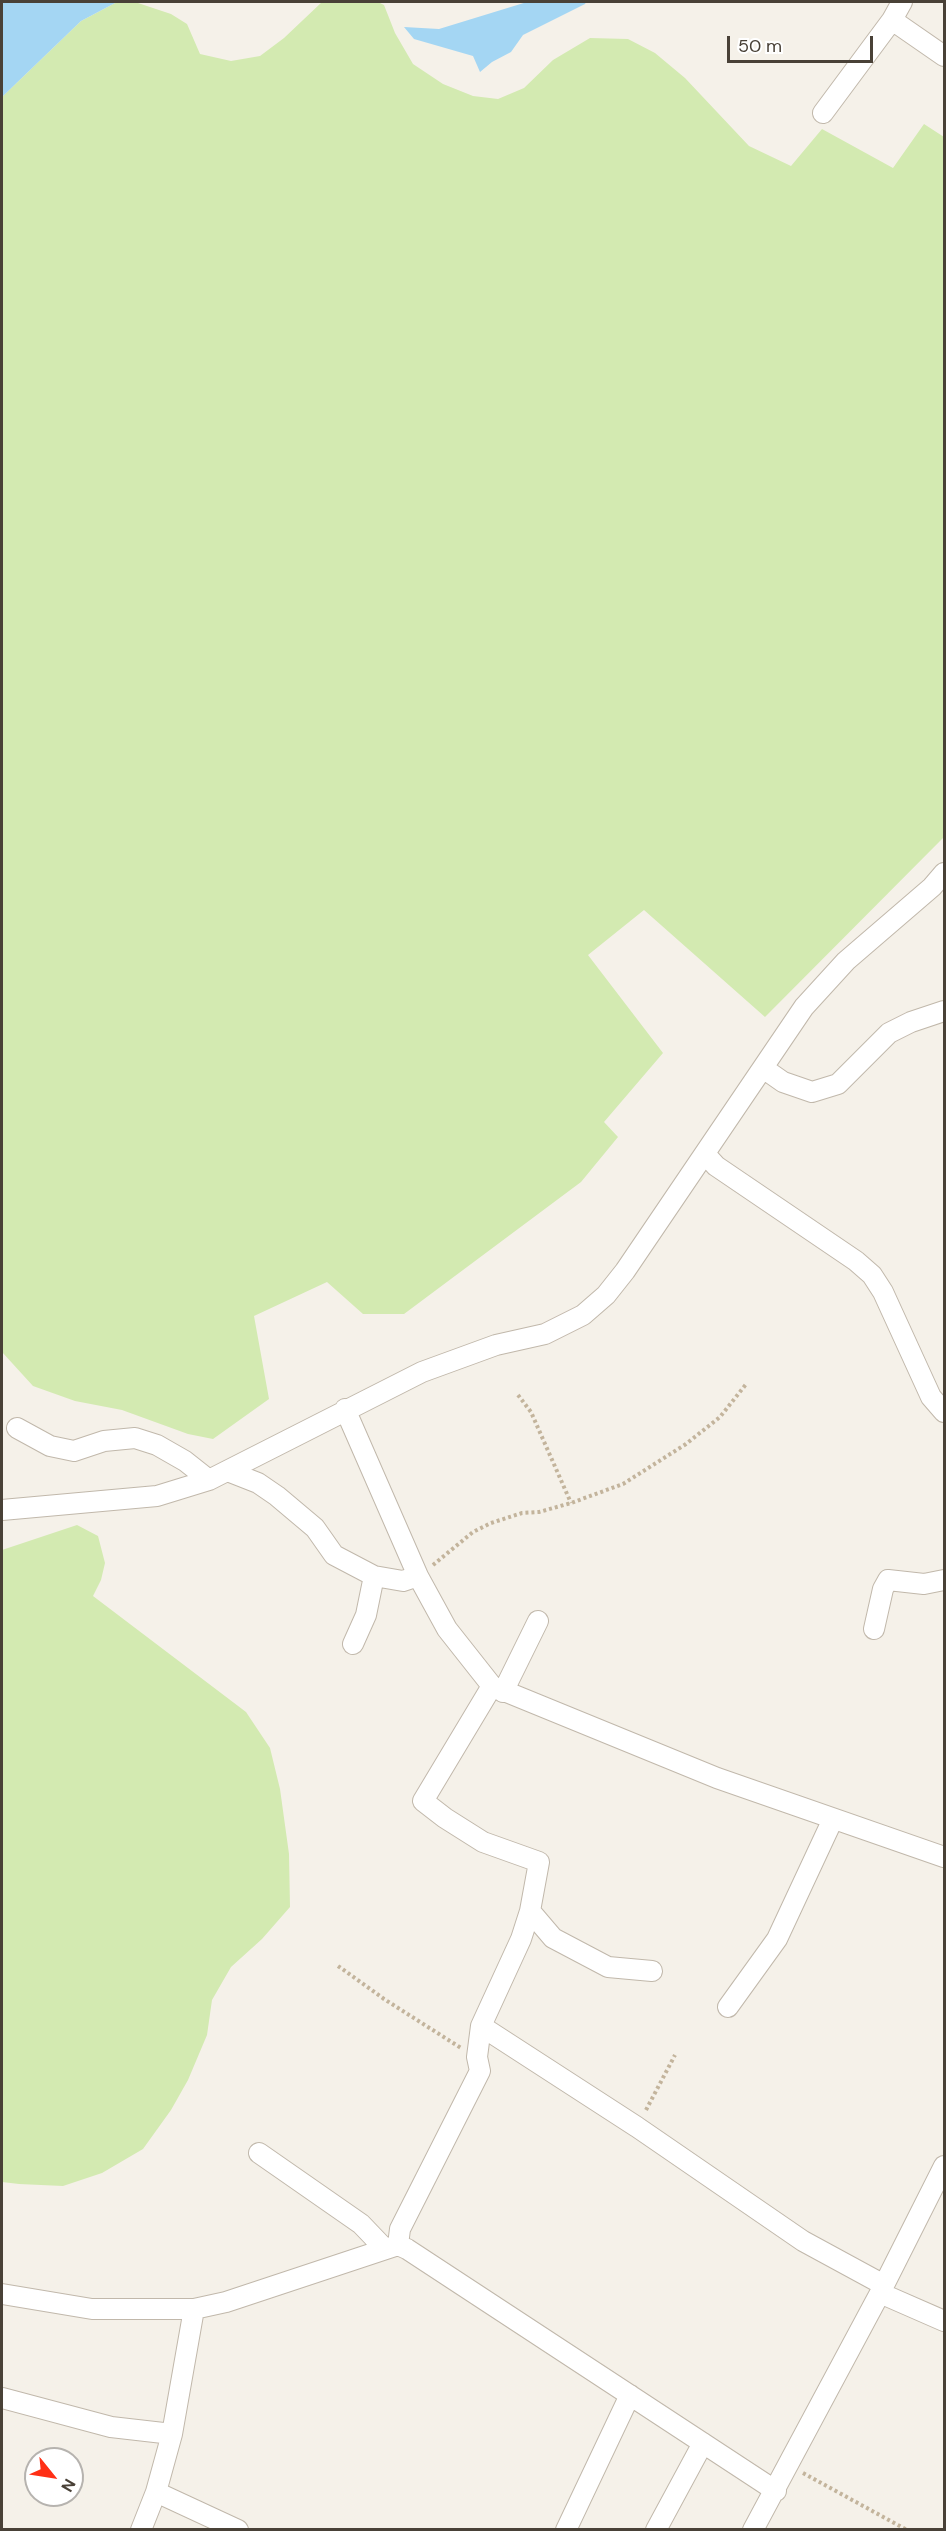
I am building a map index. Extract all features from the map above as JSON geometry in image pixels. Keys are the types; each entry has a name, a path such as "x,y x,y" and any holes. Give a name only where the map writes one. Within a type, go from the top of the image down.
{"street":[{"path":"824,113 892,20 902,2"},
{"path":"892,20 945,56"},
{"path":"2,1509 158,1496 209,1480 230,1472 345,1409 422,1372 496,1345 545,1334 583,1315 606,1294 625,1271 804,1007 846,961 932,887 945,873"},
{"path":"764,1068 783,1082 812,1092 838,1084 889,1033 910,1022 945,1011"},
{"path":"705,1154 716,1166 856,1261 872,1275 883,1292 931,1397 945,1412"},
{"path":"345,1409 418,1576 447,1629 498,1689 717,1778 945,1857"},
{"path":"17,1428 50,1446 74,1451 104,1441 135,1438 158,1445 176,1455 209,1480"},
{"path":"230,1472 258,1483 277,1496 315,1528 334,1555 374,1576 403,1581 418,1576"},
{"path":"353,1644 366,1615 374,1576"},
{"path":"874,1629 883,1589 888,1580 924,1584 945,1580"},
{"path":"2,2294 92,2309 194,2309 272,2287 391,2247 480,2071 477,2057 480,2026 521,1939 530,1911 539,1862 483,1842 423,1801 498,1689 538,1621"},
{"path":"728,2007 777,1939 833,1819"},
{"path":"530,1911 553,1938 608,1967 652,1971"},
{"path":"480,2026 637,2127 803,2241 882,2289 945,2321"},
{"path":"259,2153 391,2247 630,2395 776,2491"},
{"path":"753,2529 776,2491 945,2166"},
{"path":"141,2529 156,2492 172,2434 194,2309"},
{"path":"566,2529 630,2395"},
{"path":"2,2398 111,2427 172,2434"},
{"path":"656,2529 703,2443"},
{"path":"156,2492 238,2529"}],"path":[{"path":"418,1576 473,1532 522,1513 539,1512 571,1503 623,1484 686,1444 720,1417 747,1383"},
{"path":"518,1395 531,1412 571,1503"},
{"path":"338,1966 443,2038 477,2057"},
{"path":"637,2127 675,2055"},
{"path":"789,2465 907,2529"}],"green space":[{"path":"117,2 135,2 171,14 187,24 200,54 231,61 260,56 284,38 322,2 378,2 384,5 395,33 413,64 443,84 473,96 498,99 524,88 553,60 590,38 628,39 655,53 685,78 749,146 791,166 822,129 893,168 924,124 944,137 944,837 765,1017 644,910 588,955 663,1053 604,1122 618,1137 581,1182 404,1314 363,1314 327,1282 254,1316 269,1399 213,1439 188,1434 122,1410 75,1401 33,1386 2,1352 2,97 81,21"},
{"path":"77,1525 98,1536 105,1563 101,1580 93,1596 246,1712 270,1748 280,1789 289,1854 290,1907 262,1939 231,1967 212,2000 207,2035 188,2080 171,2110 143,2149 102,2173 63,2186 19,2184 2,2182 2,1550"}],"water":[{"path":"2,2 117,2 81,21 2,97"},
{"path":"527,2 586,2 523,35 511,52 492,62 480,72 473,56 414,39 404,27 439,29"}]}
